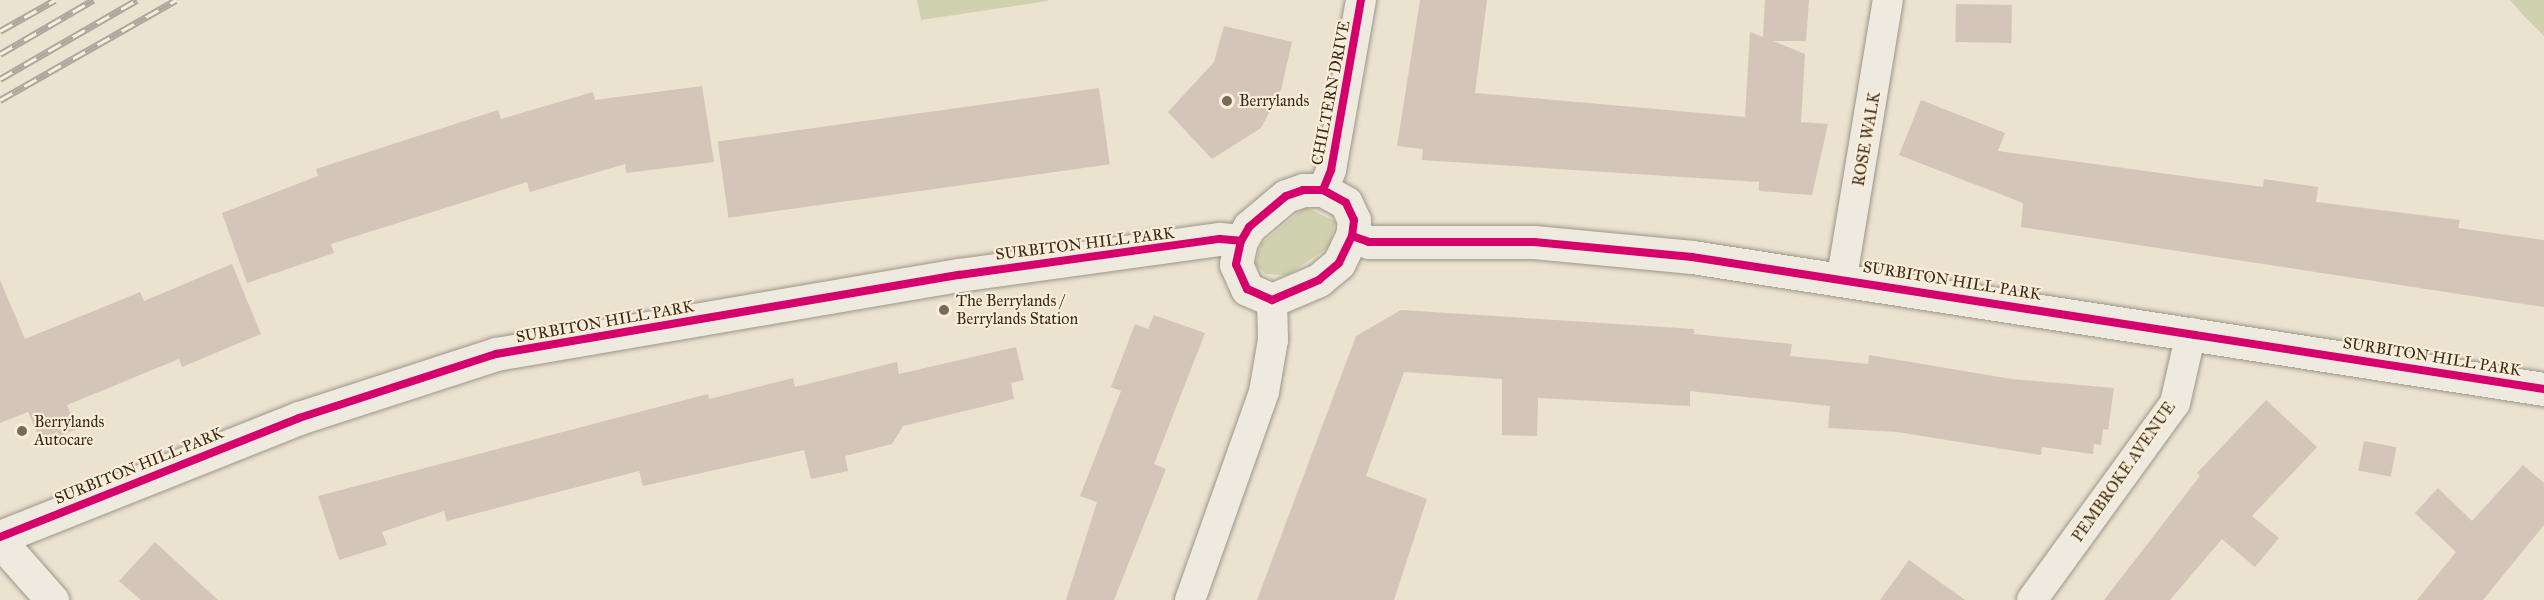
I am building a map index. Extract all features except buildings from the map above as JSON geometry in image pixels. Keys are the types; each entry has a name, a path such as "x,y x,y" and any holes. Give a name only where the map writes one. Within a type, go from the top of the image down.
{"street":[{"name":"CHILTERN DRIVE","path":"1323,190 1331,170 1361,0"},
{"name":"ROSE WALK","path":"1842,278 1888,0"},
{"path":"1323,190 1346,203 1354,220 1352,236 1339,263 1319,280 1272,300 1247,289 1236,264 1240,241 1249,227 1286,196 1323,190"},
{"name":"SURBITON HILL PARK","path":"1352,236 1369,242 1534,242 1842,278 2544,389"},
{"name":"SURBITON HILL PARK","path":"0,539 299,418 496,354 960,274 1220,239 1240,241"},
{"path":"1190,600 1264,392 1273,340 1272,300"},
{"name":"PEMBROKE AVENUE","path":"2032,600 2175,404 2191,333"},
{"path":"0,539 52,600"}],"green space":[{"path":"917,0 1047,0 1048,1 921,20"},
{"path":"2510,0 2544,0 2544,36 2522,14"},
{"path":"1305,207 1335,221 1330,246 1288,275 1266,274 1255,265 1261,244"}],"railway":[{"path":"0,31 55,0"},
{"path":"0,54 93,0"},
{"path":"0,79 137,0"},
{"path":"0,100 176,0"}],"cycle path":[{"path":"1323,190 1331,170 1361,0"},
{"path":"1303,190 1323,190 1346,203 1354,220 1352,236 1339,263 1319,280 1272,300 1247,289 1236,264 1241,241 1249,227 1286,196 1303,190"},
{"path":"1352,236 1369,242 1534,242 1692,257 2544,389"},
{"path":"0,537 299,418 496,354 959,275 1220,239 1241,241"}],"place":[{"name":"Berrylands","path":"1227,101"},
{"name":"The Berrylands / Berrylands Station","path":"944,310"},
{"name":"Berrylands Autocare","path":"22,431"}]}
